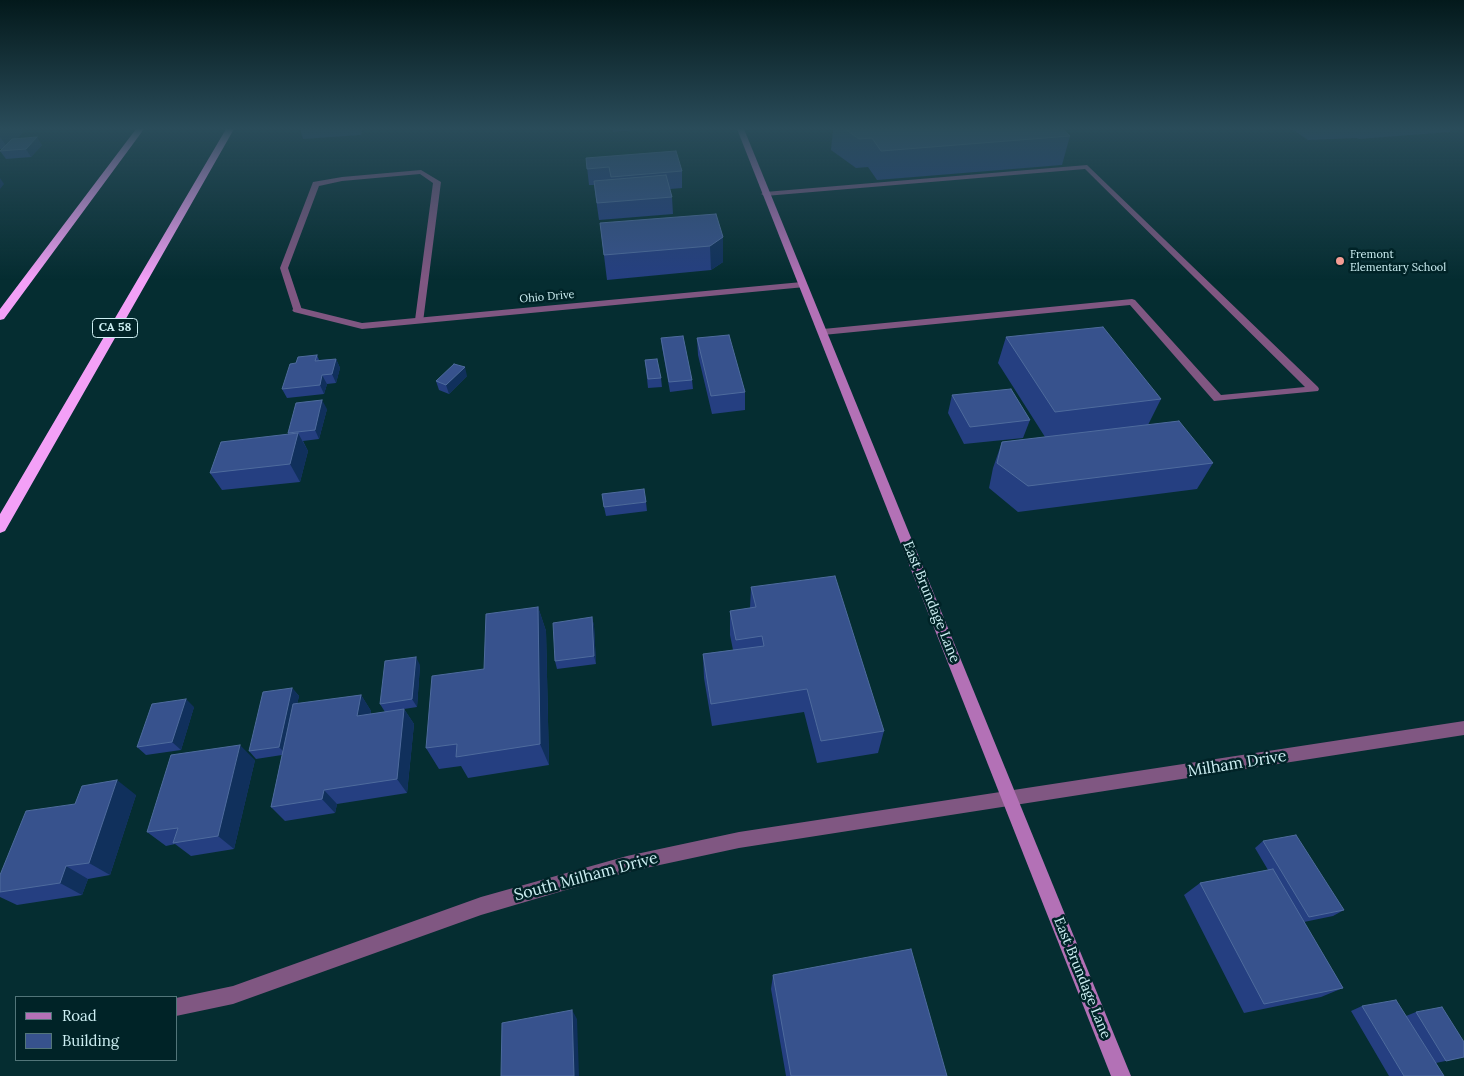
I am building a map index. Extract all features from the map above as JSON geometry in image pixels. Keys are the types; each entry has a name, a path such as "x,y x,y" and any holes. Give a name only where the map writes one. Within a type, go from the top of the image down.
{"highway":[{"path":"0,316 102,179"},
{"name":"CA 58","path":"0,527 201,179"}],"main road":[{"name":"East Brundage Lane","path":"759,179 823,332 1121,1076"}],"street":[{"name":"Ohio Drive","path":"341,179 316,184 284,268 297,310 362,326 802,285"},
{"name":"Ohio Drive","path":"420,320 437,182 433,179"},
{"path":"765,194 955,179"},
{"path":"823,332 1132,302 1218,399 1314,389 1099,179"},
{"name":"Milham Drive","path":"1009,800 1464,728"},
{"name":"South Milham Drive","path":"178,1007 234,995 481,906 627,864 739,840 1009,800"}],"building":[{"path":"667,179 672,197 597,203 594,181"},
{"path":"716,214 723,237 710,246 604,255 600,223"},
{"path":"1103,327 1161,399 1055,412 1006,337"},
{"path":"729,335 745,392 711,396 697,338"},
{"path":"683,336 692,380 669,382 661,338"},
{"path":"317,355 315,361 336,359 332,374 322,375 320,385 282,389 290,364 296,363 298,357"},
{"path":"657,359 661,378 648,379 645,360"},
{"path":"454,364 465,367 446,385 436,381"},
{"path":"1011,389 1030,420 970,427 952,395"},
{"path":"322,400 315,430 288,433 296,403"},
{"path":"1179,421 1213,463 1028,486 997,463 1002,442"},
{"path":"298,433 290,464 210,473 221,442"},
{"path":"644,489 646,502 604,507 602,494"},
{"path":"835,576 884,731 821,741 807,689 711,704 703,654 764,646 762,636 736,640 730,611 756,607 751,587"},
{"path":"538,607 540,744 456,757 457,744 426,748 432,676 484,669 486,614"},
{"path":"592,617 594,656 555,661 553,623"},
{"path":"416,657 412,699 380,704 385,661"},
{"path":"292,688 279,747 249,751 263,692"},
{"path":"361,695 357,716 404,709 397,779 324,790 322,799 271,807 293,704"},
{"path":"186,699 172,742 137,747 152,704"},
{"path":"240,745 218,836 173,843 178,828 147,832 171,755"},
{"path":"117,780 89,863 66,866 60,883 0,892 0,875 26,811 75,804 82,786"},
{"path":"1296,835 1344,910 1309,917 1263,841"},
{"path":"1273,869 1343,988 1264,1004 1200,883"},
{"path":"911,949 947,1076 791,1076 773,975"},
{"path":"1396,1000 1444,1076 1404,1076 1362,1006"},
{"path":"1442,1007 1464,1042 1464,1057 1446,1061 1416,1012"},
{"path":"572,1010 574,1076 501,1076 502,1023"}],"place":[{"name":"Fremont Elementary School","path":"1340,261"}]}
